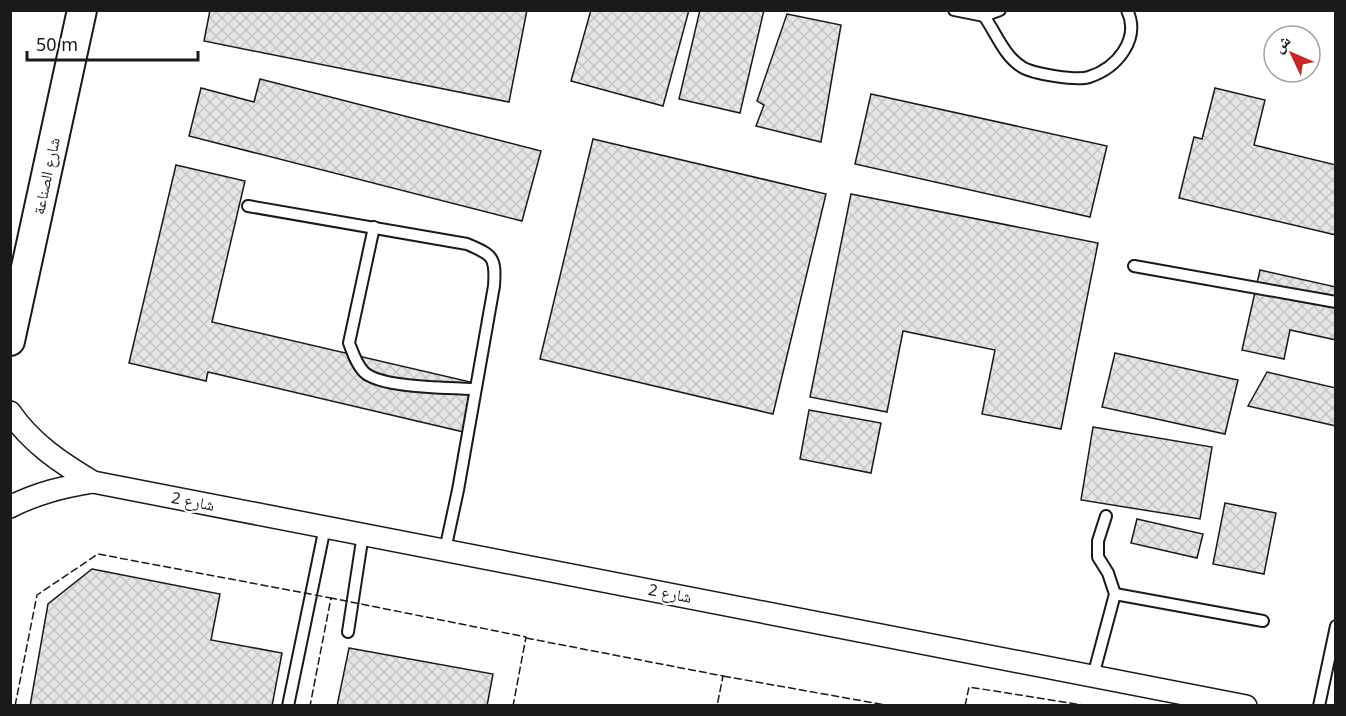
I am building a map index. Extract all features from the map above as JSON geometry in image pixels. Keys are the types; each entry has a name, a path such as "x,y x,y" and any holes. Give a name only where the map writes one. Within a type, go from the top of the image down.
{"street":[{"name":"شارع الصناعة","path":"10,341 82,10"},
{"name":"شارع 2","path":"10,412 39,445 64,466 93,482 1246,705"},
{"name":"شارع 2","path":"10,507 60,487 93,482"}],"lane":[{"path":"954,10 984,16 1000,10"},
{"path":"984,16 1003,47 1023,68 1059,76 1087,78 1104,70 1120,57 1128,46 1132,33 1127,10"},
{"path":"248,206 467,244 487,253 495,266 494,286 458,490 445,550"},
{"path":"374,227 349,343 364,373 386,382 474,389"},
{"path":"1134,266 1335,302"},
{"path":"1093,676 1114,594 1108,573 1098,557 1098,541 1106,516"},
{"path":"288,705 325,527"},
{"path":"348,632 363,534"},
{"path":"1114,594 1263,621"},
{"path":"1319,705 1335,626"}],"building":[{"path":"210,10 527,10 509,102 204,41"},
{"path":"591,10 689,10 663,106 571,81"},
{"path":"700,10 764,10 740,113 679,99"},
{"path":"787,14 841,25 821,142 756,126 764,105 757,101"},
{"path":"260,79 541,151 522,221 189,136 201,88 254,102"},
{"path":"1215,88 1265,100 1254,145 1336,165 1336,235 1179,198 1194,137 1202,139"},
{"path":"871,94 1107,146 1090,217 855,164"},
{"path":"593,139 826,194 773,414 540,359"},
{"path":"176,165 245,181 212,322 479,384 468,433 208,372 206,381 129,363"},
{"path":"851,194 1098,243 1061,429 982,414 995,350 903,331 887,412 810,397"},
{"path":"1260,270 1336,287 1336,340 1290,330 1284,359 1242,350"},
{"path":"1115,353 1238,380 1225,434 1102,407"},
{"path":"1267,372 1336,388 1336,426 1248,406"},
{"path":"809,410 881,423 871,473 800,459"},
{"path":"1093,427 1212,447 1200,519 1081,500"},
{"path":"1225,503 1276,513 1264,574 1213,564"},
{"path":"1137,519 1203,534 1197,558 1131,543"},
{"path":"92,569 220,594 211,640 282,653 272,706 30,706 48,604"},
{"path":"349,648 493,674 487,706 337,706"}],"fence":[{"path":"15,706 37,595 98,554 331,598 310,706"},
{"path":"331,600 331,598 526,637 513,706"},
{"path":"526,638 723,676 717,706"},
{"path":"723,676 891,706"},
{"path":"965,706 969,687 1089,706"}]}
